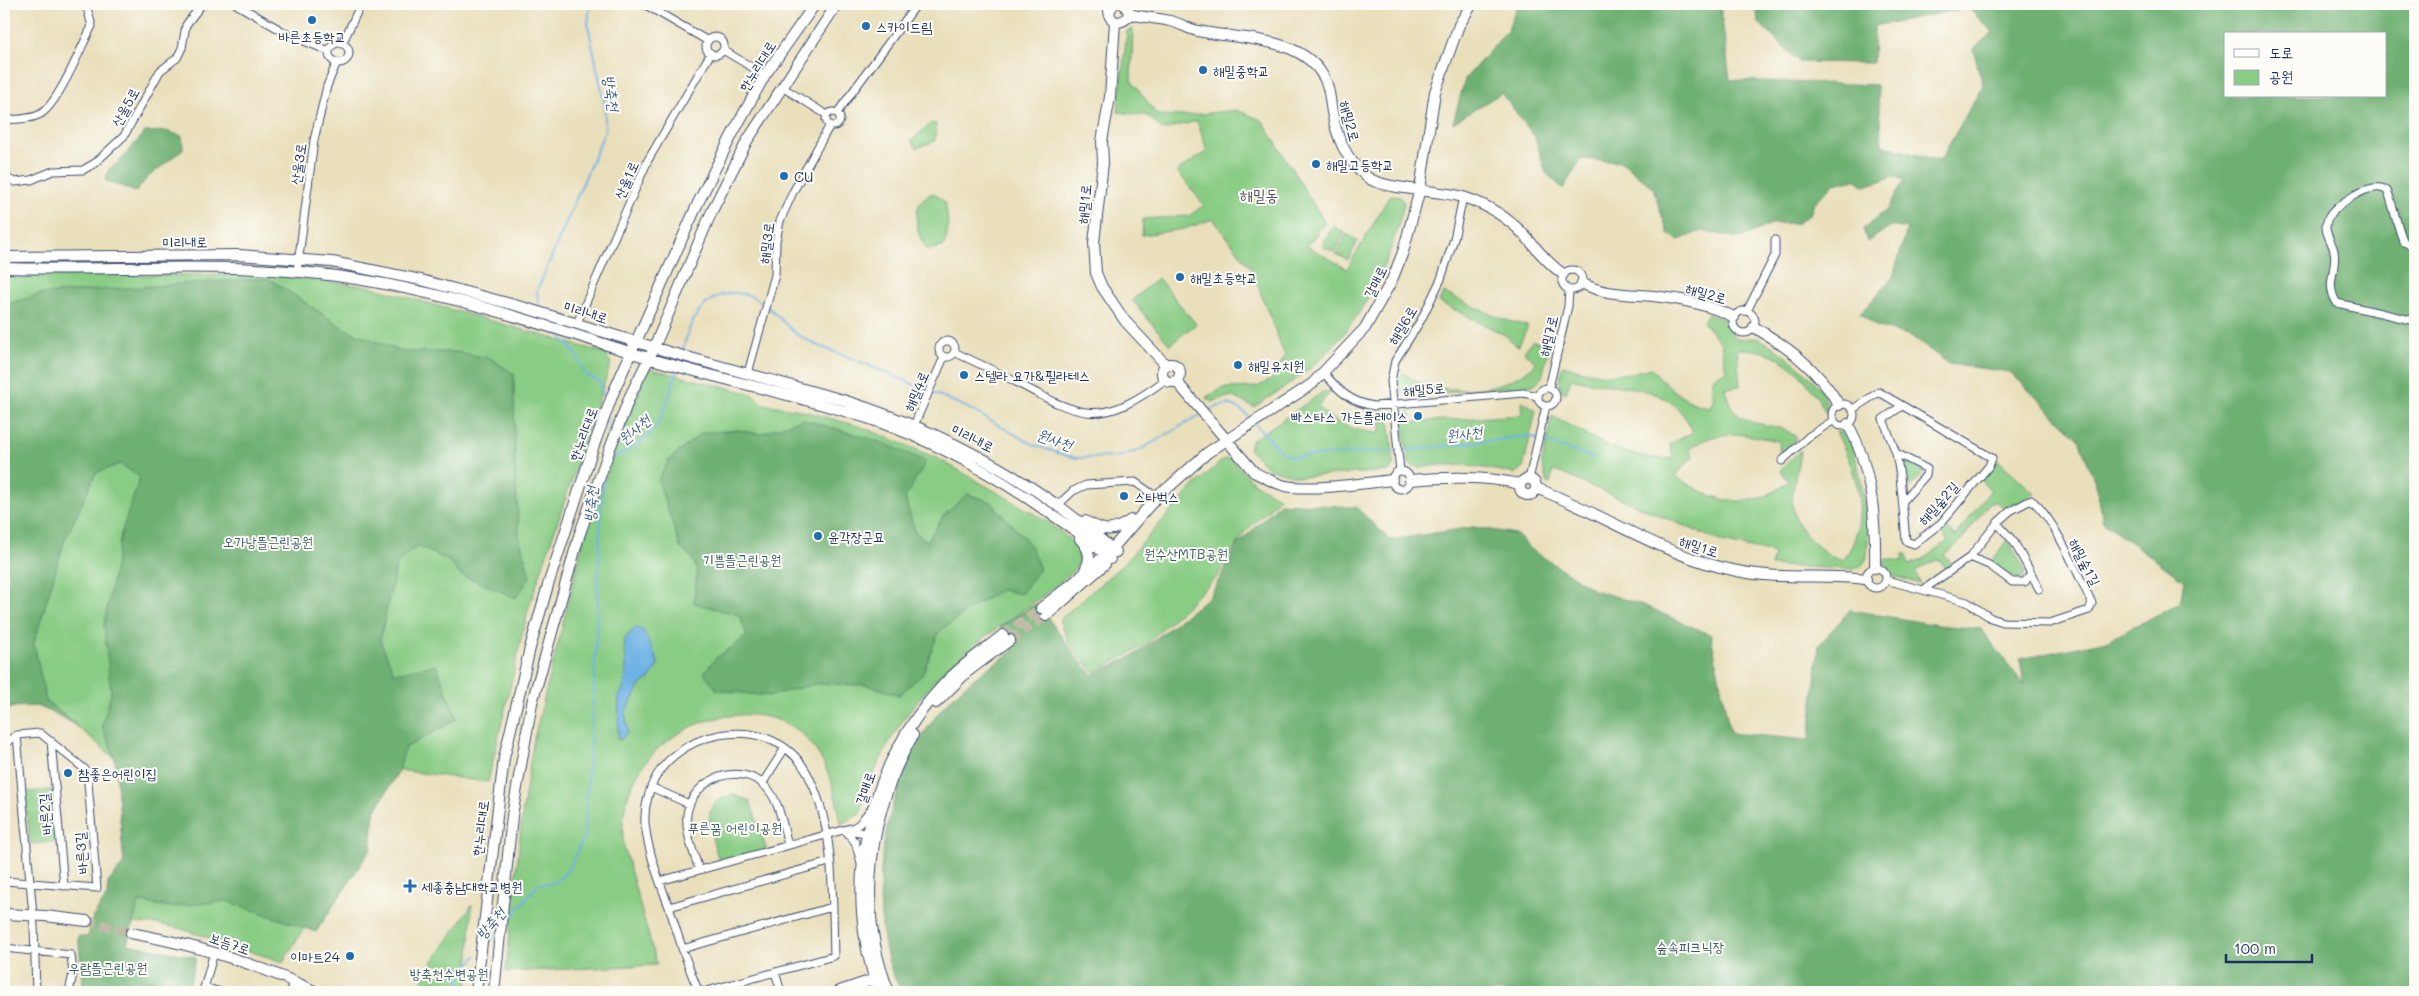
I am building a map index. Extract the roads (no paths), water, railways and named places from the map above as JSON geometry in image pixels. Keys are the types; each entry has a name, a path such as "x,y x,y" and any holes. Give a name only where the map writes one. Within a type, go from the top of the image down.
{"street":[{"path":"4,120 30,117 42,113 56,95 92,26 87,8 80,4"},
{"name":"산울5로","path":"4,176 15,182 31,180 53,171 83,170 95,163 124,136 160,71 177,58 182,48 186,25 202,4"},
{"path":"236,4 289,35 329,51"},
{"path":"342,44 361,4"},
{"path":"644,4 708,41"},
{"name":"한누리대로","path":"476,992 504,758 540,613 592,448 614,391 698,203 765,75 815,4"},
{"path":"494,991 512,816 521,762 532,704 554,619 579,536 630,396 654,347 712,211 746,141 837,4"},
{"path":"837,113 917,4"},
{"name":"해밀1로","path":"1114,4 1110,8 1109,14 1115,22 1110,97 1102,141 1104,163 1094,243 1096,272 1102,287 1125,321 1166,365"},
{"path":"1115,22 1125,20 1129,14 1124,4"},
{"name":"갈매로","path":"1169,487 1166,494 1111,554 1044,612 1074,582 1111,554 1155,496 1169,487 1191,465 1226,440 1312,384 1365,328 1392,280 1403,252 1420,189 1435,92 1459,25 1472,4"},
{"name":"해밀2로","path":"1129,14 1169,21 1200,32 1224,34 1288,47 1311,63 1323,75 1329,90 1340,141 1353,164 1370,179 1395,186 1463,197 1504,216 1547,261 1564,274"},
{"path":"714,37 720,38 724,42 723,50 718,54 711,53 706,47 708,41 714,37"},
{"path":"335,44 342,44 348,50 348,56 344,61 337,62 330,58 329,51 335,44"},
{"path":"723,50 765,75"},
{"name":"산울1로","path":"576,328 648,160 711,53"},
{"name":"산울3로","path":"297,272 314,140 327,86 337,62"},
{"path":"782,87 827,116"},
{"path":"830,112 837,113 840,121 837,125 830,125 827,122 827,116 830,112"},
{"name":"해밀3로","path":"748,373 771,291 780,221 793,192 830,125"},
{"path":"2415,247 2404,242 2394,218 2389,195 2386,191 2377,188 2363,190 2330,215 2327,222 2326,230 2334,252 2331,290 2337,303 2415,321"},
{"name":"해밀6로","path":"1400,471 1391,381 1393,366 1421,320 1440,278 1454,239 1463,197"},
{"path":"1747,311 1775,255 1775,240"},
{"name":"미리내로","path":"4,256 239,255 298,258 394,274 522,307 564,319 576,328 649,358 665,362 748,373 875,410 979,468 1111,554"},
{"name":"미리내로","path":"4,268 239,269 297,272 392,286 530,320 637,342 669,352 705,368 912,430 986,459 1062,508 1111,554"},
{"path":"1572,270 1578,271 1582,276 1582,282 1575,290 1569,290 1562,283 1564,274 1572,270"},
{"name":"해밀2로","path":"1582,282 1601,291 1692,301 1714,307 1734,317"},
{"name":"해밀7로","path":"1549,388 1568,306 1569,290"},
{"path":"1747,311 1755,319 1754,326 1749,332 1739,332 1733,324 1734,317 1740,312 1747,311"},
{"path":"1754,326 1790,349 1811,368 1828,387 1839,405"},
{"path":"942,342 952,343 954,352 950,357 944,357 939,351 942,342"},
{"path":"954,352 1057,405 1086,413 1106,412 1123,407 1165,380"},
{"name":"해밀4로","path":"912,430 944,357"},
{"path":"1174,364 1179,368 1181,373 1176,381 1170,383 1165,380 1162,373 1166,365 1174,364"},
{"name":"해밀5로","path":"1324,373 1339,390 1354,402 1374,406 1523,393 1538,396"},
{"path":"1176,381 1254,472 1271,482 1288,487 1392,480"},
{"path":"1543,388 1549,388 1554,391 1556,396 1552,404 1546,406 1539,401 1538,396 1543,388"},
{"name":"해밀숲2길","path":"1853,409 1879,392 1992,458 1989,466 1941,522 1914,544 1906,541 1904,500 1896,453 1883,419 1902,406"},
{"path":"1845,404 1853,409 1853,419 1848,424 1842,426 1834,420 1834,409 1839,405 1845,404"},
{"path":"1410,480 1456,476 1524,481 1535,483 1536,488 1532,494 1524,495 1519,489 1524,481 1534,462 1546,406"},
{"path":"1782,461 1808,437 1834,420"},
{"path":"1848,424 1858,443 1872,496 1875,568"},
{"path":"1896,453 1927,469 1926,475 1904,500"},
{"path":"1400,471 1407,473 1410,480 1403,489 1395,487 1392,480 1395,474 1400,471"},
{"path":"1142,512 1117,530 1110,530 1098,528 1062,508 1073,491 1086,485 1135,482 1155,496"},
{"name":"해밀1로","path":"1536,488 1591,511 1676,553 1700,562 1764,576 1866,579"},
{"name":"해밀숲1길","path":"1886,580 1967,602 1991,618 2003,622 2050,623 2089,610 2092,603 2062,544 2039,505 2031,500 2010,511 1997,523 1970,557 1923,590"},
{"path":"1997,523 2014,542 2039,589"},
{"path":"1066,525 1086,544 1089,556 1087,568 1074,582"},
{"path":"1970,557 1989,564 2012,582 2025,582 2031,573"},
{"path":"1875,568 1884,571 1886,580 1883,586 1877,588 1871,586 1866,579 1867,573 1875,568"},
{"name":"갈매로","path":"879,992 879,977 870,895 871,834 873,806 882,778 900,743 933,696 962,667 1006,638 938,700 916,730 892,773 871,834 862,866 864,927 879,977 889,992"},
{"path":"4,744 14,736 40,732 51,741"},
{"path":"732,733 754,735 785,748 804,769 814,787 828,834 834,956 701,992 682,949 646,831 645,815 651,787 662,769 675,754 694,742 713,735 732,733"},
{"path":"14,736 36,950 36,992"},
{"name":"바른3길","path":"4,881 97,888 87,771 51,741"},
{"name":"바른2길","path":"51,741 64,886"},
{"path":"762,784 785,748"},
{"path":"699,870 687,830 689,804 704,785 718,776 738,774 752,777 762,784 775,802 788,845"},
{"path":"651,787 689,804"},
{"path":"660,881 845,830 859,824 873,806"},
{"path":"845,830 871,834"},
{"path":"845,830 855,842 862,866"},
{"path":"669,907 829,862"},
{"path":"682,949 832,907"},
{"path":"4,914 87,921"},
{"name":"보듬7로","path":"131,933 187,944 214,952 293,987 316,992"},
{"path":"4,948 71,955 73,974 69,992"},
{"path":"214,952 203,990 221,992"},
{"path":"774,972 781,992"},
{"path":"837,992 879,977"}],"water":[{"path":"636,627 644,632 658,662 657,668 649,679 640,685 625,713 628,731 622,739 618,740 619,696 623,690 626,676 625,639"}],"waterway":[{"name":"방축천","path":"539,308 537,291 605,131 605,106 588,25 590,4"},
{"name":"원사천","path":"682,352 697,314 713,299 732,293 743,294 764,304"},
{"name":"원사천","path":"768,307 795,333 814,344 964,406 1034,445 1076,458 1117,457 1140,450 1200,415"},
{"name":"방축천","path":"560,335 577,356 586,375 600,382 605,403"},
{"name":"원사천","path":"610,458 640,444 650,435 663,414 677,371"},
{"name":"원사천","path":"1206,412 1220,406 1230,405 1240,409 1251,419"},
{"name":"방축천","path":"608,440 609,417"},
{"name":"원사천","path":"1256,425 1281,452 1293,457 1396,451"},
{"name":"원사천","path":"1400,451 1528,436 1594,458"},
{"name":"방축천","path":"505,925 538,884 554,883 569,869 584,836 594,687 601,508 604,479"},
{"name":"방축천","path":"486,945 496,934"},
{"name":"방축천","path":"454,992 465,969 476,956"}],"tunnel":[{"path":"1003,635 1041,608"},
{"path":"1010,640 1046,616"},
{"path":"87,921 131,933"}],"place":[{"name":"바른초등학교","path":"312,20"},
{"name":"스카이드림","path":"866,26"},
{"name":"해밀중학교","path":"1203,70"},
{"name":"해밀고등학교","path":"1316,164"},
{"name":"CU","path":"784,176"},
{"name":"해밀초등학교","path":"1180,277"},
{"name":"해밀유치원","path":"1238,365"},
{"name":"스텔라 요가&필라테스","path":"964,375"},
{"name":"빠스타스 가든플레이스","path":"1418,416"},
{"name":"스타벅스","path":"1124,496"},
{"name":"윤각장군묘","path":"818,536"},
{"name":"참좋은어린이집","path":"68,773"},
{"name":"세종충남대학교병원","path":"410,886"},
{"name":"이마트24","path":"350,956"}],"district":[{"name":"해밀동","path":"1259,194"}],"park label":[{"name":"오가낭뜰근린공원","path":"268,541"},
{"name":"원수산MTB공원","path":"1186,553"},
{"name":"기쁨뜰근린공원","path":"742,559"},
{"name":"푸른꿈 어린이공원","path":"735,827"},
{"name":"숲속피크닉장","path":"1690,946"},
{"name":"우람뜰근린공원","path":"108,967"},
{"name":"방축천수변공원","path":"449,973"}]}
